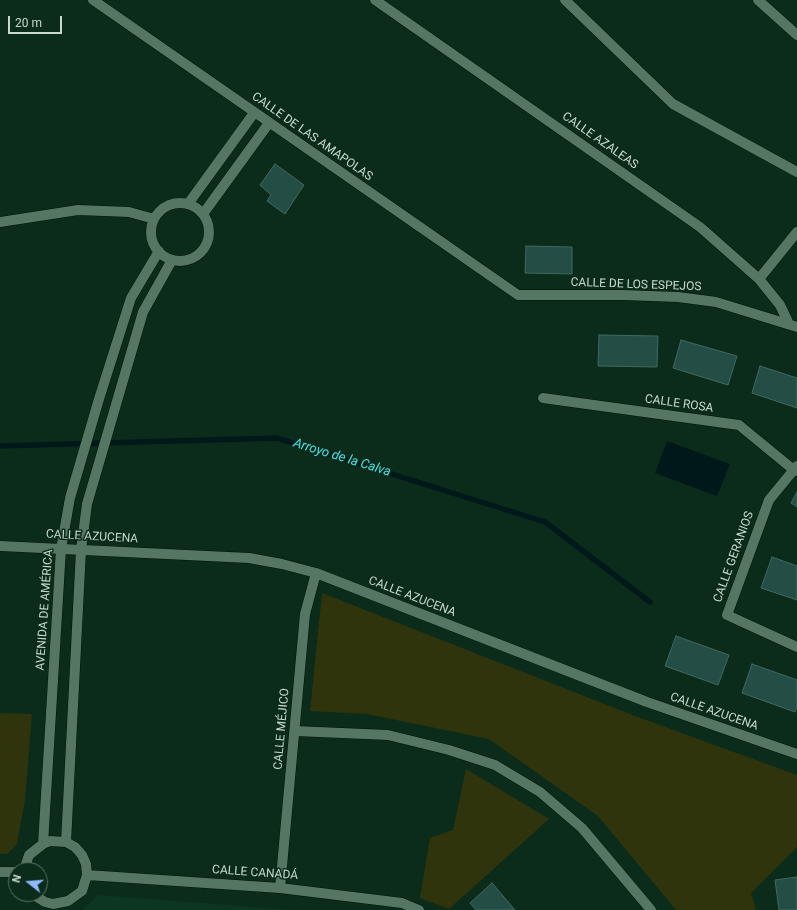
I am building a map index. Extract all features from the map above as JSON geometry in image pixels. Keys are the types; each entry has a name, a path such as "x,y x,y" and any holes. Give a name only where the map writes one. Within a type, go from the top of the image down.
{"street":[{"name":"CALLE DE LAS AMAPOLAS","path":"93,0 518,295"},
{"name":"CALLE AZALEAS","path":"375,0 700,227 759,279 780,305 793,326"},
{"path":"565,0 673,104 797,172"},
{"path":"758,0 797,35"},
{"path":"188,204 254,113"},
{"path":"203,214 269,123"},
{"path":"178,203 188,204 203,214 208,223 210,232 204,250 197,256 188,260 172,260 158,251 152,236 154,219 160,211 168,206 178,203"},
{"path":"0,222 78,210 128,212 154,219"},
{"path":"759,279 797,232"},
{"name":"AVENIDA DE AMÉRICA","path":"43,844 61,549 70,498 131,298 158,251"},
{"path":"66,842 80,550 87,504 143,312 172,260"},
{"name":"CALLE DE LOS ESPEJOS","path":"518,295 623,295 678,297 716,302 793,326"},
{"name":"CALLE ROSA","path":"543,398 739,425 796,469"},
{"name":"CALLE GERANIOS","path":"796,469 769,500 727,615 797,647"},
{"name":"CALLE AZUCENA","path":"0,546 250,558 316,573 648,702 797,754"},
{"name":"CALLE MÉJICO","path":"280,888 305,614 316,573"},
{"path":"295,732 388,736 449,750 494,765 540,792 582,828 651,910"},
{"path":"27,862 29,855 43,844 58,841 66,842 75,847 82,855 86,864 87,875 82,891 68,906 61,904 44,906"},
{"name":"CALLE CANADÁ","path":"87,875 280,888 402,903 419,910"}],"shaded area":[{"path":"322,593 635,716 797,775 797,847 751,893 756,910 676,910 598,816 489,739 367,714 310,711"},
{"path":"0,713 32,714 25,800 17,844 7,854 0,854"},
{"path":"466,769 549,819 449,909 420,898 430,838 453,830"},
{"path":"98,895 290,910 82,910"}],"water":[{"path":"667,441 730,464 717,496 655,473"}],"building":[{"path":"275,164 304,185 285,214 267,201 271,195 260,185"},
{"path":"526,246 572,247 572,274 525,273"},
{"path":"599,335 658,336 657,367 598,366"},
{"path":"681,340 737,356 728,385 673,368"},
{"path":"760,366 797,378 797,408 752,393"},
{"path":"797,492 797,507 791,503"},
{"path":"772,557 797,566 797,600 761,588"},
{"path":"676,636 729,655 718,685 665,666"},
{"path":"752,664 797,680 797,707 795,712 742,693"},
{"path":"797,877 797,910 779,910 775,880"},
{"path":"492,883 515,910 476,910 470,903"}],"waterway":[{"name":"Arroyo de la Calva","path":"0,446 277,438 545,522 650,602"}]}
